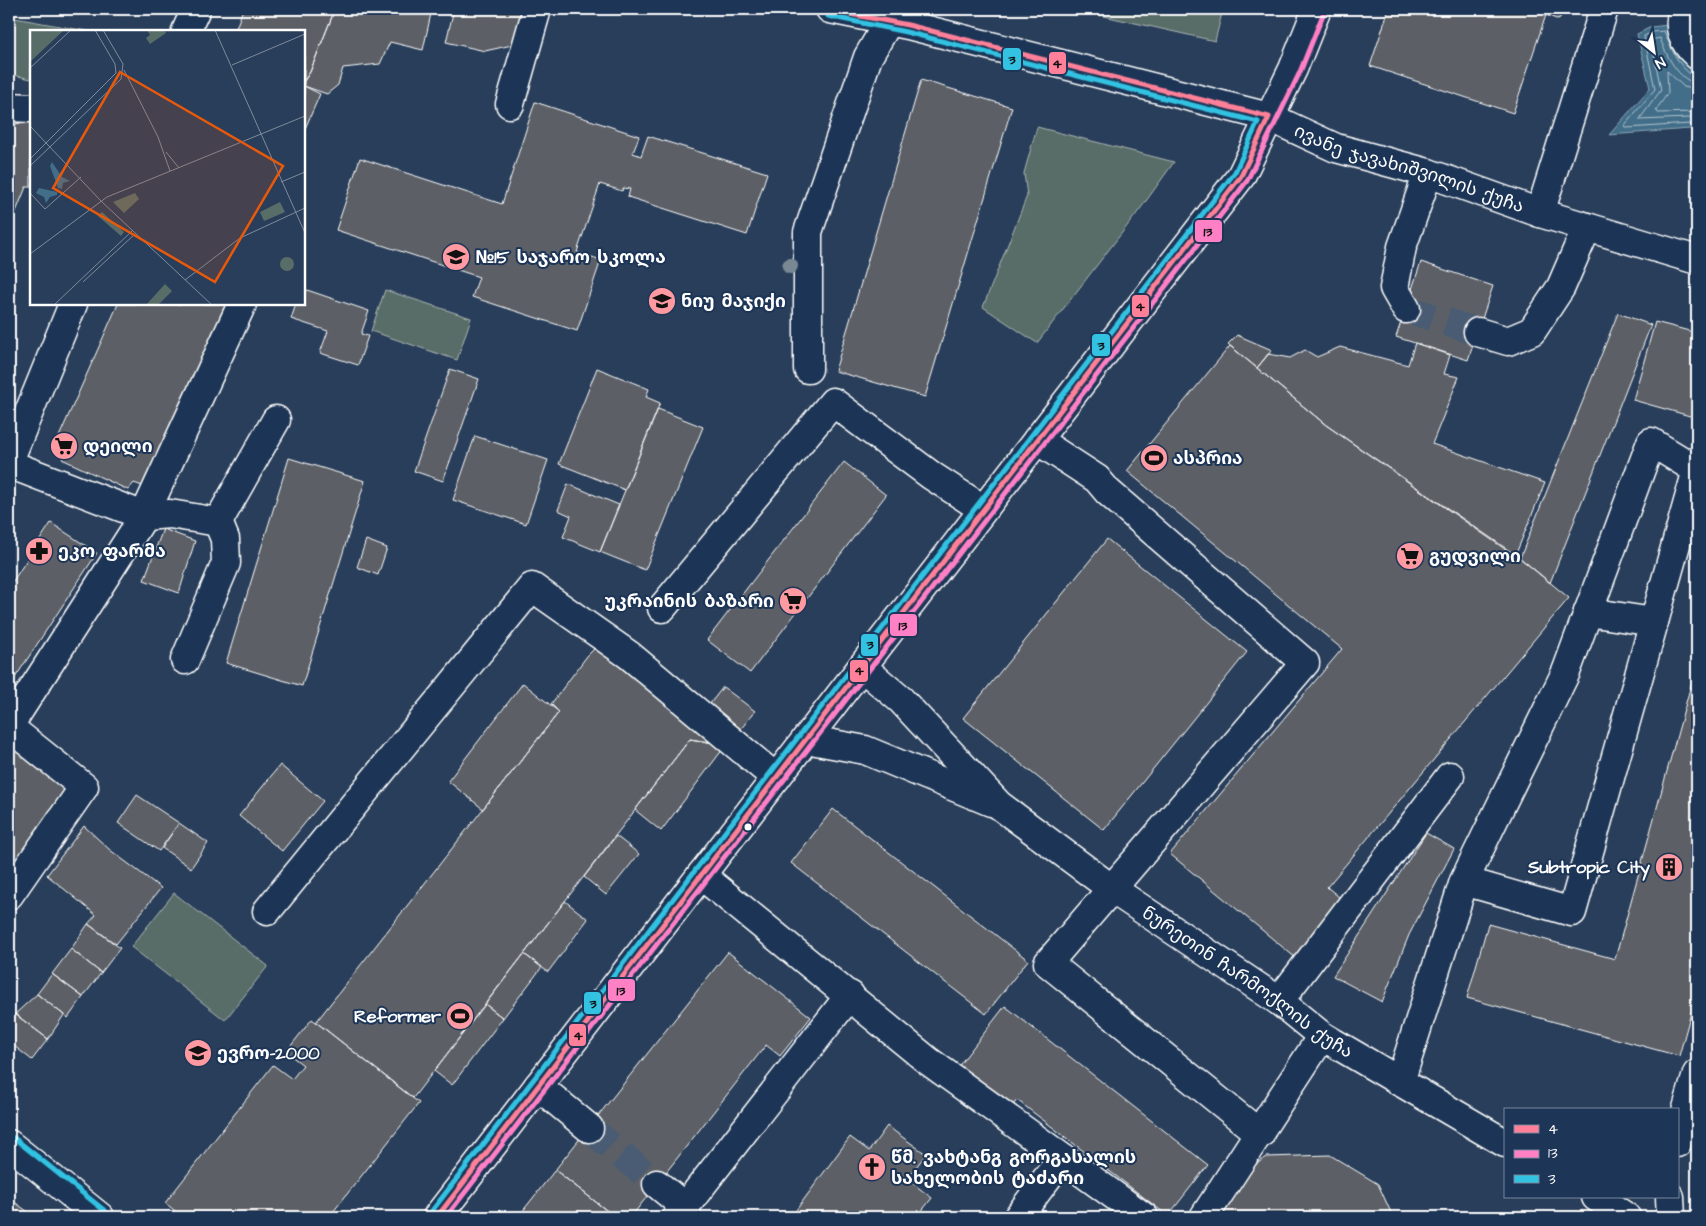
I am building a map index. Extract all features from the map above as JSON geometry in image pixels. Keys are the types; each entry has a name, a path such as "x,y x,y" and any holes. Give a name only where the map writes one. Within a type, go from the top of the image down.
{"street":[{"path":"186,30 196,9"},
{"path":"510,104 537,9"},
{"path":"437,1217 1240,176 1293,69 1317,9"},
{"path":"1540,213 1604,9"},
{"path":"1683,9 1680,20 1681,33 1697,55"},
{"name":"ივანე ჯავახიშვილის ქუჩა","path":"844,10 891,15 1269,117 1336,148 1428,173 1540,213 1697,260"},
{"path":"808,369 808,232 868,57 891,15"},
{"path":"9,106 30,108"},
{"path":"1406,308 1394,288 1402,246 1428,173"},
{"path":"1478,332 1508,341 1532,331 1561,287 1587,227"},
{"path":"74,305 9,462 144,516 170,514 218,522"},
{"path":"9,894 84,787 9,727 144,516 242,305"},
{"path":"662,608 833,402 932,476 984,509"},
{"path":"218,522 276,420"},
{"path":"1037,440 1097,479 1108,492 1305,663 1048,963 1260,1134"},
{"path":"1400,1082 1464,881 1566,672 1651,442 1697,470 1572,912 1464,881"},
{"path":"184,660 226,563 225,539 218,522"},
{"path":"267,912 532,587 629,655 776,778"},
{"path":"1588,612 1654,622"},
{"name":"ნურეთინ ჩარმოქლის ქუჩა","path":"862,667 901,700 999,805 1112,889 1279,1001 1322,1036 1504,1142"},
{"name":"ნურეთინ ჩარმოქლის ქუჩა","path":"806,739 865,750 999,805"},
{"path":"1279,1001 1450,776"},
{"path":"701,875 850,994 927,1060 1144,1217"},
{"path":"657,1184 681,1212 850,994"},
{"path":"1204,1217 1260,1134 1322,1036"},
{"path":"1678,1140 1697,1074"},
{"path":"538,1086 589,1128"},
{"path":"9,1144 100,1217"},
{"path":"1018,1217 1062,1158"},
{"path":"1598,1198 1626,1217"},
{"path":"1670,1198 1672,1217"}],"green space":[{"path":"1073,9 1223,9 1215,41"},
{"path":"9,17 81,30 30,30 30,79 9,74"},
{"path":"1037,127 1174,162 1037,343 983,307 1027,196 1024,173"},
{"path":"385,290 471,318 457,360 371,331"},
{"path":"174,893 268,966 225,1020 131,947"}],"water":[{"path":"1668,25 1689,65 1697,73 1697,141 1690,129 1609,135 1650,88 1637,34 1651,27"}],"building":[{"path":"243,9 335,9 310,72 305,80 305,30 235,30"},
{"path":"335,9 432,9 423,50 390,42 380,64 343,68 338,85 327,94 305,86 305,80 310,72"},
{"path":"454,9 529,9 521,43 485,51 446,42"},
{"path":"1389,9 1563,9 1559,20 1546,15 1513,113 1370,66"},
{"path":"921,80 1012,107 925,397 835,371"},
{"path":"305,86 320,94 305,129"},
{"path":"535,102 639,136 633,153 641,156 648,136 767,173 747,235 628,197 630,189 623,188 622,191 600,184 577,252 601,260 577,331 472,297 479,277 336,230 360,158 502,204"},
{"path":"30,120 30,187 26,187 9,229 9,126"},
{"path":"1421,262 1493,286 1468,360 1396,337"},
{"path":"305,289 369,311 361,334 368,336 358,365 320,353 328,331 291,319 296,305 305,305"},
{"path":"118,305 226,305 145,487 134,483 128,490 62,459 65,453 54,448"},
{"path":"1618,313 1651,325 1550,583 1520,558"},
{"path":"1655,322 1697,333 1697,418 1633,400"},
{"path":"1237,335 1272,350 1257,368 1228,344"},
{"path":"1415,343 1450,355 1444,374 1459,377 1432,444 1545,483 1515,556 1326,425 1257,368 1268,354 1290,358 1305,350 1317,357 1340,347 1408,365"},
{"path":"1230,346 1326,425 1520,558 1569,598 1327,887 1345,902 1297,959 1170,854 1342,649 1127,471"},
{"path":"597,368 649,389 646,397 660,403 625,490 559,464"},
{"path":"450,369 479,379 443,481 414,471"},
{"path":"658,409 703,427 645,570 600,552"},
{"path":"475,436 548,460 526,524 453,500"},
{"path":"289,458 365,481 302,686 226,663"},
{"path":"844,462 886,495 750,673 707,640"},
{"path":"568,484 619,505 600,552 563,537 571,516 558,510"},
{"path":"51,523 97,553 9,687 9,587"},
{"path":"163,529 195,541 179,593 144,580"},
{"path":"1107,539 1247,652 1104,830 963,718"},
{"path":"366,540 387,548 378,575 357,567"},
{"path":"599,644 726,745 690,739 413,1098 316,1022 559,712 551,704 587,656"},
{"name":"Subtropic City","path":"1697,663 1697,991 1679,1056 1467,998 1488,924 1615,959"},
{"path":"523,683 559,712 483,809 448,781"},
{"path":"723,687 755,711 741,729 709,705"},
{"path":"690,739 726,745 661,831 635,810"},
{"path":"14,747 69,785 9,874 9,755"},
{"path":"280,765 323,801 282,851 239,816"},
{"path":"137,795 179,823 159,851 118,823"},
{"path":"833,809 1028,960 986,1014 791,863"},
{"path":"179,823 208,843 191,868 162,848"},
{"path":"84,826 110,850 161,888 116,944 88,924 96,915 47,875"},
{"path":"1426,833 1454,849 1409,935 1382,1002 1333,976"},
{"path":"616,836 639,854 606,895 584,877"},
{"path":"565,901 588,919 548,972 524,954"},
{"path":"88,924 120,948 101,973 71,949"},
{"path":"71,949 101,973 83,997 52,974"},
{"path":"728,952 811,1017 780,1056 766,1045 631,1217 615,1217 555,1170"},
{"path":"524,954 542,967 503,1018 485,1004"},
{"path":"52,974 83,997 68,1018 37,994"},
{"path":"37,994 64,1015 48,1039 15,1014"},
{"path":"485,1004 503,1018 452,1085 434,1071"},
{"path":"1005,1006 1208,1165 1168,1216 1017,1100 1010,1109 957,1068"},
{"path":"15,1014 48,1039 32,1060 9,1042 9,1024"},
{"path":"312,1019 419,1103 329,1217 183,1217 165,1203 273,1065 292,1079 303,1065 286,1052"},
{"name":"წმ. ვახტანგ გორგასალის სახელობის ტაძარი","path":"887,1126 926,1154 907,1179 932,1198 917,1217 791,1217 850,1137 869,1151"},
{"path":"1330,1155 1378,1184 1393,1217 1294,1217 1286,1213 1284,1217 1211,1217 1230,1181 1267,1157"},
{"path":"555,1170 615,1217 518,1217"},
{"path":"9,1198 35,1217 9,1217"},
{"path":"1067,1210 1076,1217 1062,1217"}],"tunnel":[{"path":"1406,309 1478,332"},
{"path":"589,1128 657,1184"}],"transit line":[{"name":"4","path":"852,9 850,14 908,25 1269,117"},
{"name":"13","path":"446,1217 1247,181 1300,72 1324,12"},
{"name":"3","path":"431,1212 1235,172 1258,122 906,32 828,16"},
{"name":"4","path":"437,1217 1241,176 1269,117"},
{"name":"3","path":"14,1138 105,1211"}],"place":[{"name":"№15 საჯარო სკოლა","path":"456,257"},
{"name":"ნიუ მაჯიქი","path":"662,301"},
{"name":"დეილი","path":"64,446"},
{"name":"ასპრია","path":"1154,458"},
{"name":"ეკო ფარმა","path":"39,551"},
{"name":"გუდვილი","path":"1410,556"},
{"name":"უკრაინის ბაზარი","path":"793,601"},
{"name":"Subtropic City","path":"1669,867"},
{"name":"Reformer","path":"460,1016"},
{"name":"ევრო-2000","path":"198,1053"},
{"name":"წმ. ვახტანგ გორგასალის სახელობის ტაძარი","path":"872,1167"}]}
